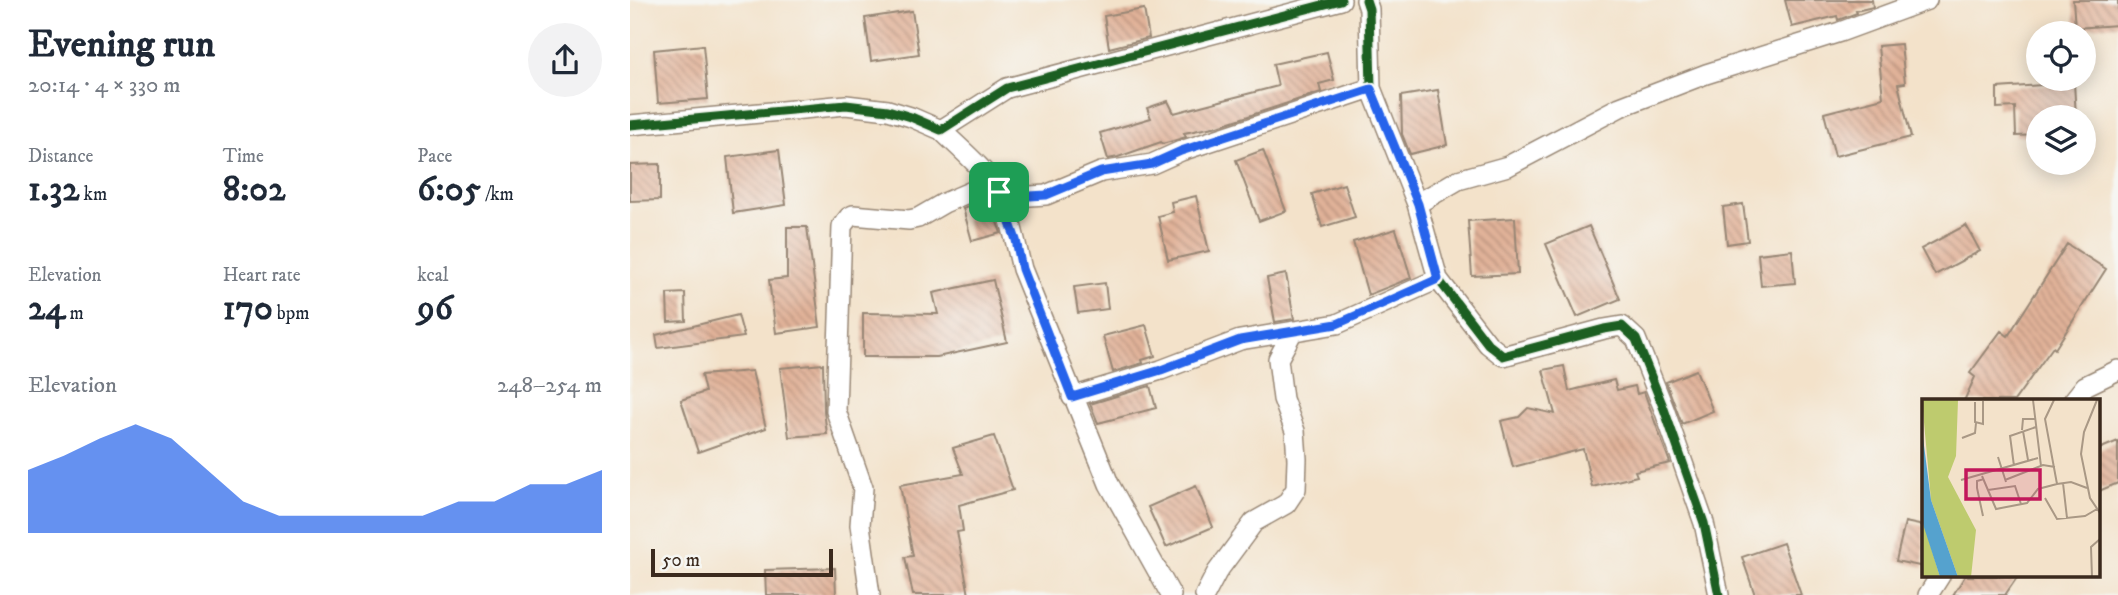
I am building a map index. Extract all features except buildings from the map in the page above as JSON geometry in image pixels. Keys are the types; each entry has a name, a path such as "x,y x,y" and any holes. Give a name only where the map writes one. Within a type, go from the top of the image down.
{"street":[{"path":"941,130 1007,89 1341,0"},
{"path":"1366,0 1369,9 1371,89 1418,204 1438,279 1489,344 1503,356 1622,326 1636,339 1704,523 1719,595"},
{"path":"1418,204 1458,180 1508,166 1620,107 1706,74 1840,32 1927,0"},
{"path":"870,595 860,525 863,488 836,411 842,226 849,217 853,215 909,220 918,218 944,203 996,187 1030,196 1046,195 1101,172 1152,164 1181,151 1371,89"},
{"path":"630,125 846,104 888,110 941,130 996,187 1016,240 1022,269 1109,484 1171,595"},
{"path":"1072,397 1161,370 1240,340 1337,324 1438,279"},
{"path":"1205,595 1217,572 1254,522 1286,504 1296,489 1295,431 1283,399 1278,359 1293,331"},
{"path":"2075,399 2085,386 2118,370"},
{"path":"1928,595 1939,578"}],"cycle path":[{"path":"630,125 846,105 888,110 941,130 1007,88 1341,0"},
{"path":"1366,0 1369,9 1371,88 1417,204 1438,279 1488,344 1503,356 1622,326 1636,339 1704,523 1719,595"}],"route":[{"path":"1371,89 1418,204 1438,279 1337,324 1240,340 1161,370 1072,397 1022,269 1016,240 999,192 1046,195 1101,172 1152,164 1181,151 1371,89"}]}
